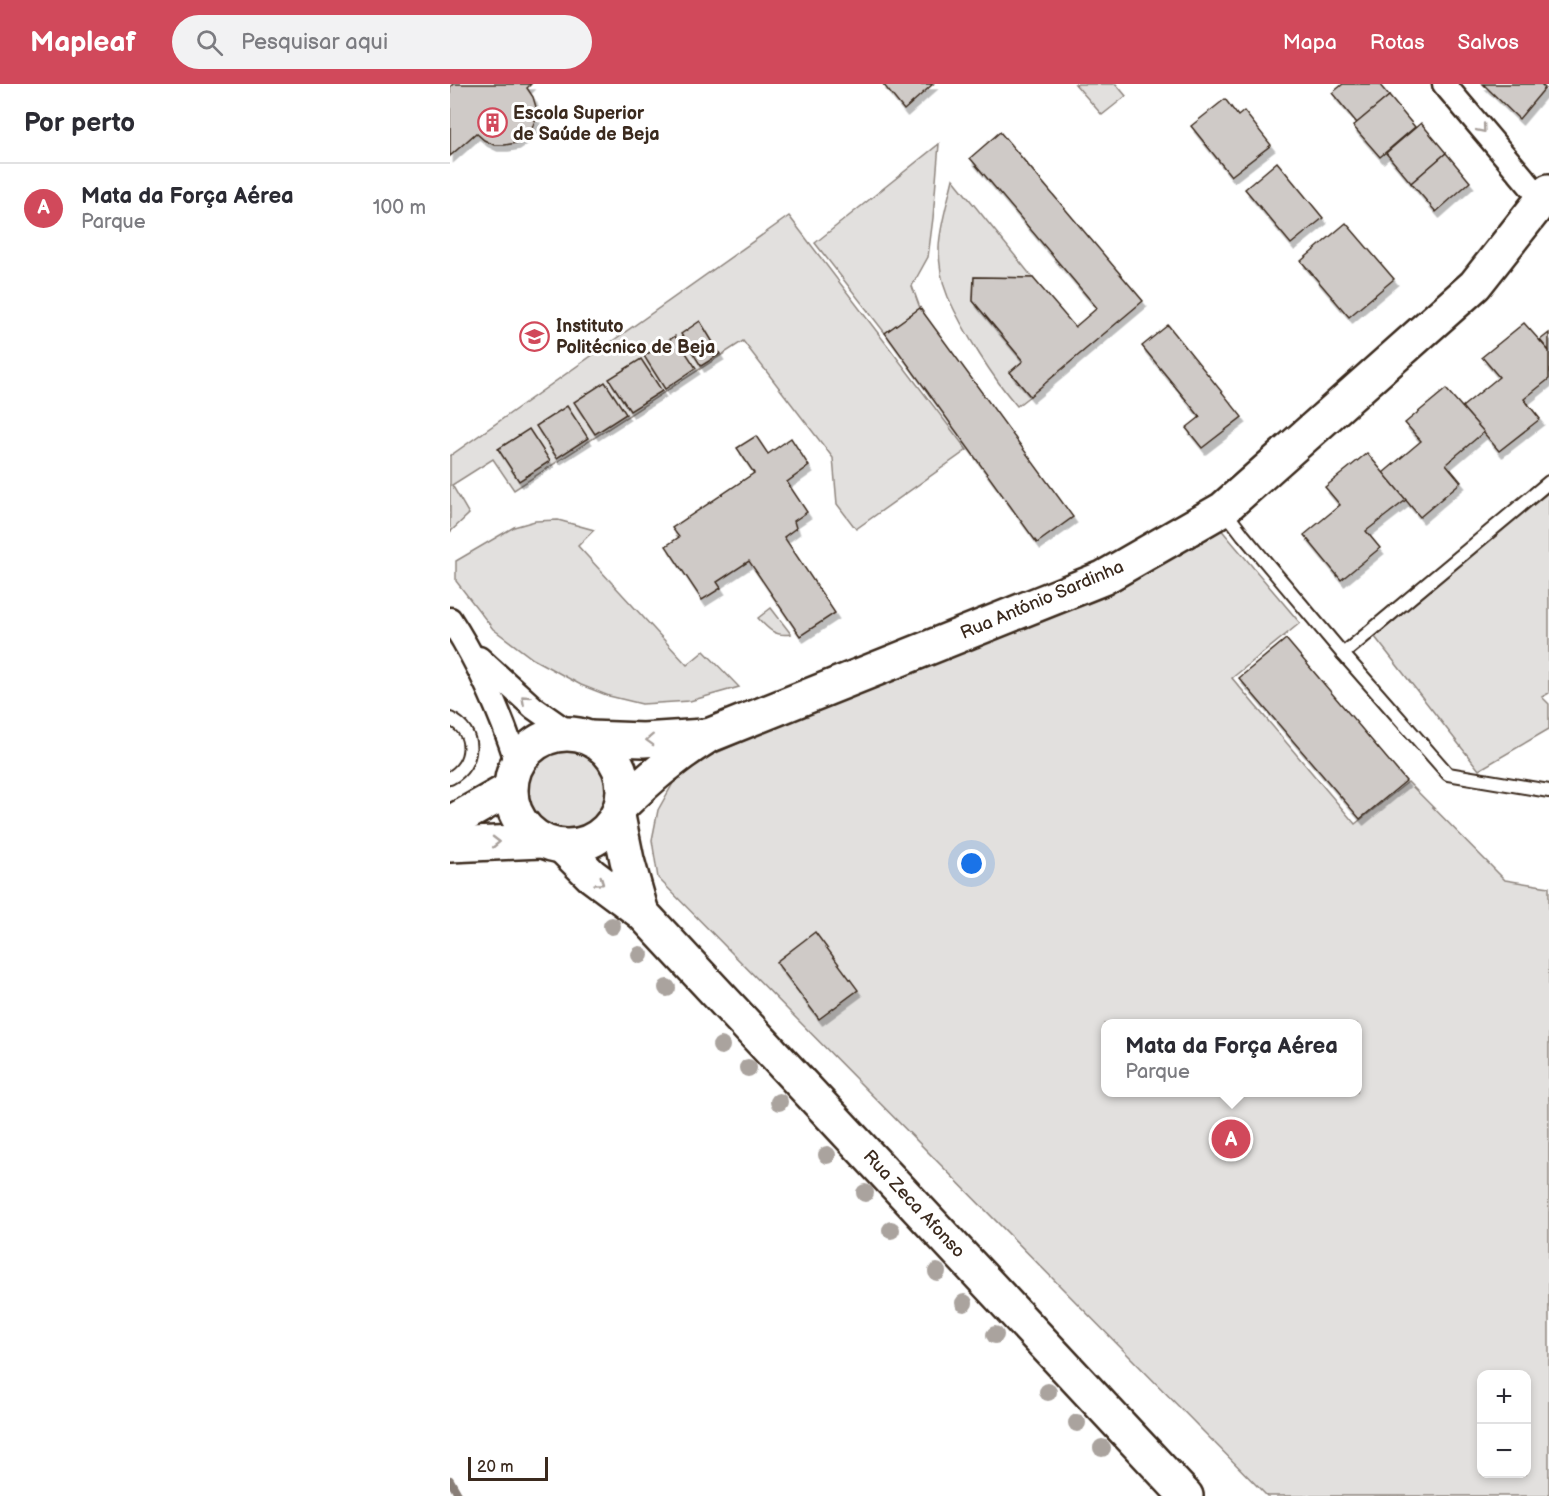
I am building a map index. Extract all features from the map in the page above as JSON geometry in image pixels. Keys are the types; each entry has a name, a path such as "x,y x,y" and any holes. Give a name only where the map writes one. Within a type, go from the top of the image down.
{"main road":[{"name":"Rua António Sardinha","path":"450,845 580,846 595,840 609,829 620,811 655,772 708,736 1103,578 1223,509 1475,285 1516,261 1547,204"},
{"name":"Rua António Sardinha","path":"450,822 514,776 527,750 540,740 555,735 643,740 708,736"},
{"path":"580,736 603,747 614,759 621,773 624,789 620,811"},
{"path":"514,776 512,805 518,820 529,832 553,844"},
{"name":"Rua Zeca Afonso","path":"620,811 627,860 642,913"},
{"name":"Rua Zeca Afonso","path":"553,844 642,913 1186,1496"}],"street":[{"path":"1444,84 1547,204"},
{"path":"450,619 471,651 505,725 514,776"},
{"path":"471,651 534,708 580,736"}],"lane":[{"path":"1343,654 1549,482"},
{"path":"1223,509 1343,654 1448,774 1549,791"},
{"path":"450,719 462,727 468,735 471,746 465,767 450,777"}],"shaded area":[{"path":"1075,84 1116,84 1126,96 1102,115"},
{"path":"939,144 928,257 912,286 920,308 885,333 815,243"},
{"path":"953,179 1033,278 974,277 973,301 1023,361 1010,372 1030,396 1017,406 988,368 970,339 944,286 939,247"},
{"path":"789,216 967,450 856,529 837,504 833,458 743,341 514,490 493,459 452,485 469,514 450,532 450,456"},
{"path":"1549,492 1549,693 1542,697 1549,704 1549,729 1479,770 1375,637"},
{"path":"558,520 594,530 578,546 687,665 704,651 739,687 690,701 642,704 609,696 581,685 533,659 493,629 456,581 456,561 514,527 535,521"},
{"path":"1219,527 1300,623 1232,678 1355,824 1408,782 1505,880 1549,887 1549,1496 1267,1496 658,878 652,840 658,810 681,769"},
{"path":"771,608 791,634 776,633 758,618"},
{"path":"567,751 582,754 595,763 604,776 607,791 604,806 595,819 582,828 567,831 552,828 539,819 530,806 527,791 530,776 539,763 552,754"}],"building":[{"name":"Escola Superior de Saúde de Beja","path":"453,84 531,84 527,88 536,107 536,118 532,128 516,143 505,145 494,145 476,133 450,156 450,87"},
{"path":"883,84 933,84 904,110"},
{"path":"1343,84 1379,84 1389,96 1357,123 1332,93"},
{"path":"1483,84 1541,84 1545,88 1519,119"},
{"path":"1389,96 1415,127 1380,157 1353,126"},
{"path":"1225,99 1238,116 1244,111 1271,145 1231,176 1191,126"},
{"path":"1421,123 1446,153 1411,183 1386,153"},
{"path":"1000,132 1143,301 1030,396 1010,372 1023,361 973,301 974,277 1033,278 1075,327 1097,308 970,158"},
{"path":"1446,153 1470,182 1436,212 1411,183"},
{"path":"1277,162 1323,218 1291,244 1245,189"},
{"path":"1346,223 1394,279 1349,317 1301,261"},
{"path":"920,308 1073,517 1037,543 885,333"},
{"path":"700,321 720,354 701,366 681,334"},
{"path":"1524,323 1549,351 1549,379 1524,399 1540,419 1499,451 1462,407 1499,377 1482,357"},
{"path":"1168,325 1242,417 1202,448 1186,428 1200,417 1142,346"},
{"path":"1549,333 1549,351 1540,340"},
{"path":"675,336 696,368 665,389 644,356"},
{"path":"641,359 662,391 630,411 609,379"},
{"path":"605,382 626,414 595,434 574,402"},
{"path":"1446,389 1484,432 1446,464 1461,482 1420,517 1383,473 1421,441 1405,423"},
{"path":"567,406 588,438 557,458 536,426"},
{"path":"529,429 550,461 519,481 498,449"},
{"path":"756,436 768,454 791,438 809,466 787,482 807,512 794,521 796,528 784,537 835,613 800,636 749,561 717,582 721,588 702,600 666,546 679,537 672,528 754,473 737,448"},
{"path":"1367,453 1406,500 1366,531 1380,548 1341,580 1304,535 1340,505 1325,487"},
{"path":"1286,639 1406,781 1360,819 1239,678"},
{"path":"815,932 858,990 819,1019 776,962"}],"waterway":[{"path":"450,1480 459,1496"}],"place":[{"name":"Escola Superior de Saúde de Beja","path":"492,123"},
{"name":"Instituto Politécnico de Beja","path":"535,336"},
{"name":"Mata da Força Aérea","path":"1231,1139"}]}
